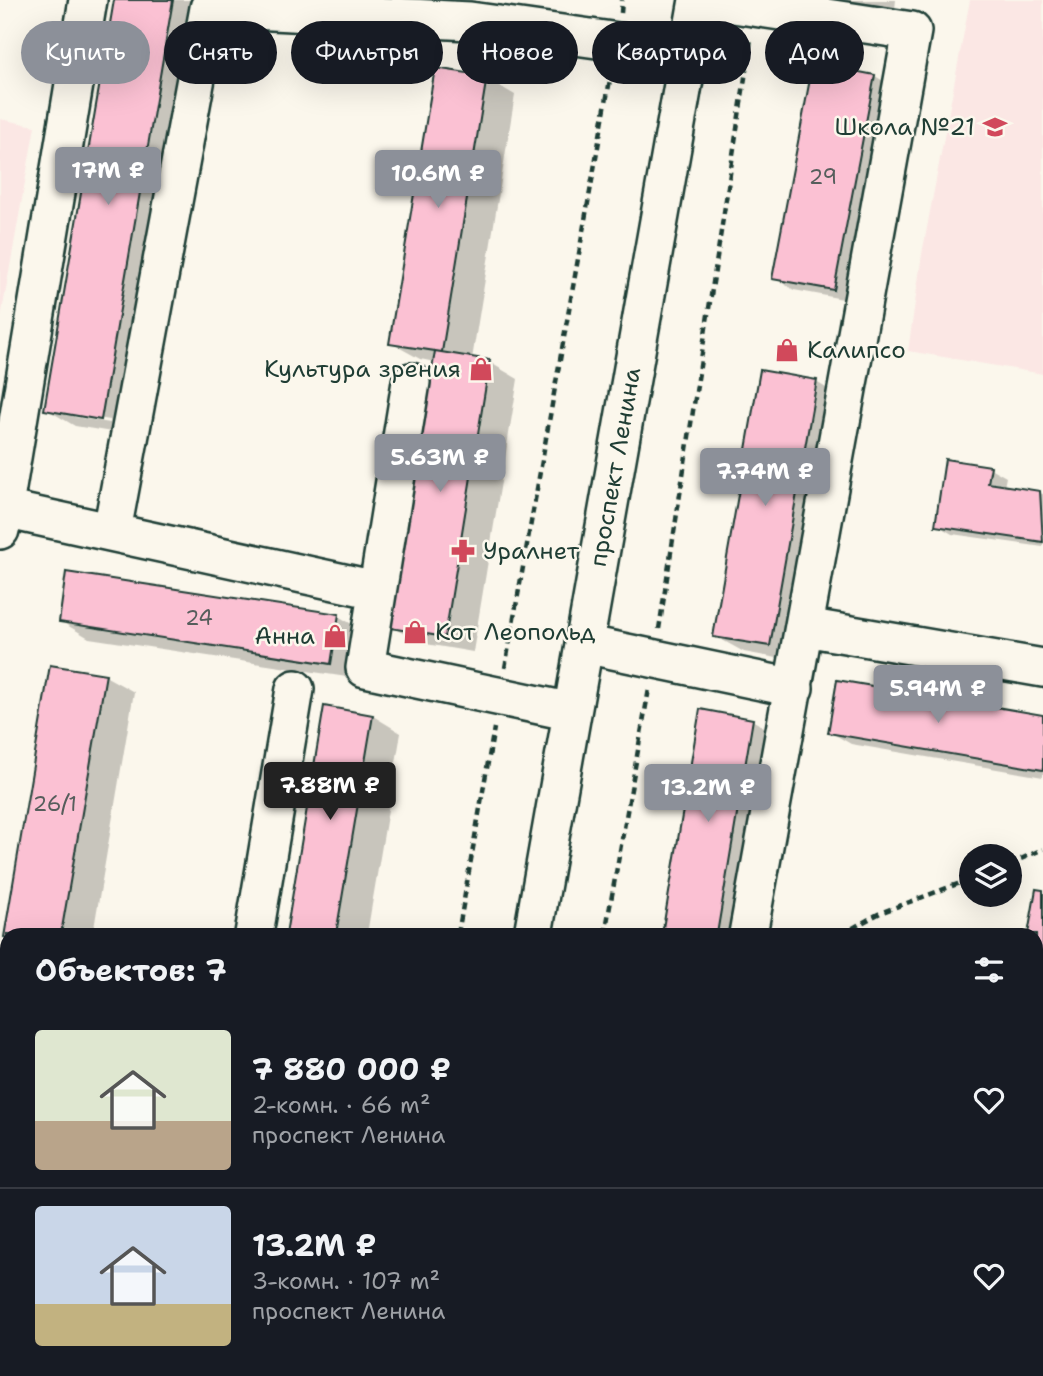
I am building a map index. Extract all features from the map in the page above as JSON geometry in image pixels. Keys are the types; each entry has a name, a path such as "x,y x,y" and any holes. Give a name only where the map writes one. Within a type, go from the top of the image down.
{"street":[{"path":"88,0 2,519 112,531 376,590"},
{"name":"проспект Ленина","path":"694,21 698,0"},
{"path":"708,0 912,31 749,928"},
{"path":"112,531 209,8 470,21 592,38"},
{"name":"проспект Ленина","path":"534,928 683,84"},
{"path":"411,382 365,668 572,712"},
{"path":"804,627 1043,668"},
{"path":"584,643 794,688"},
{"path":"255,928 295,689"}],"path":[{"path":"619,21 622,0"},
{"path":"606,928 654,658 755,9"},
{"path":"459,928 609,84"},
{"path":"1022,859 1043,849"},
{"path":"853,928 880,913 959,883"}],"shaded area":[{"name":"Школа №21","path":"970,0 1043,0 1043,374 908,351 922,254"},
{"path":"0,119 35,126 0,323"}],"building":[{"path":"114,0 173,0 169,21 164,21 164,52 101,420 44,410 100,84 150,84 150,21 110,21"},
{"path":"443,69 457,71 457,84 486,84 442,352 389,344 432,84 443,84"},
{"path":"864,73 875,75 834,290 772,279 809,84 864,84"},
{"path":"435,351 490,360 445,637 390,628"},
{"path":"760,370 817,380 770,646 713,637"},
{"path":"945,459 991,466 988,483 1040,491 1043,542 935,526"},
{"path":"66,572 339,614 331,664 59,622"},
{"path":"50,665 106,674 62,928 6,928"},
{"path":"837,680 1043,715 1043,770 828,733"},
{"path":"324,706 373,715 337,928 287,928"},
{"path":"700,709 753,719 718,928 663,928"},
{"path":"1036,889 1043,890 1043,928 1029,928"}],"place":[{"name":"Школа №21","path":"995,127"},
{"name":"Калипсо","path":"787,350"},
{"name":"Культура зрения","path":"481,369"},
{"name":"Уралнет","path":"463,551"},
{"name":"Кот Леопольд","path":"415,632"},
{"name":"Анна","path":"335,636"}]}
